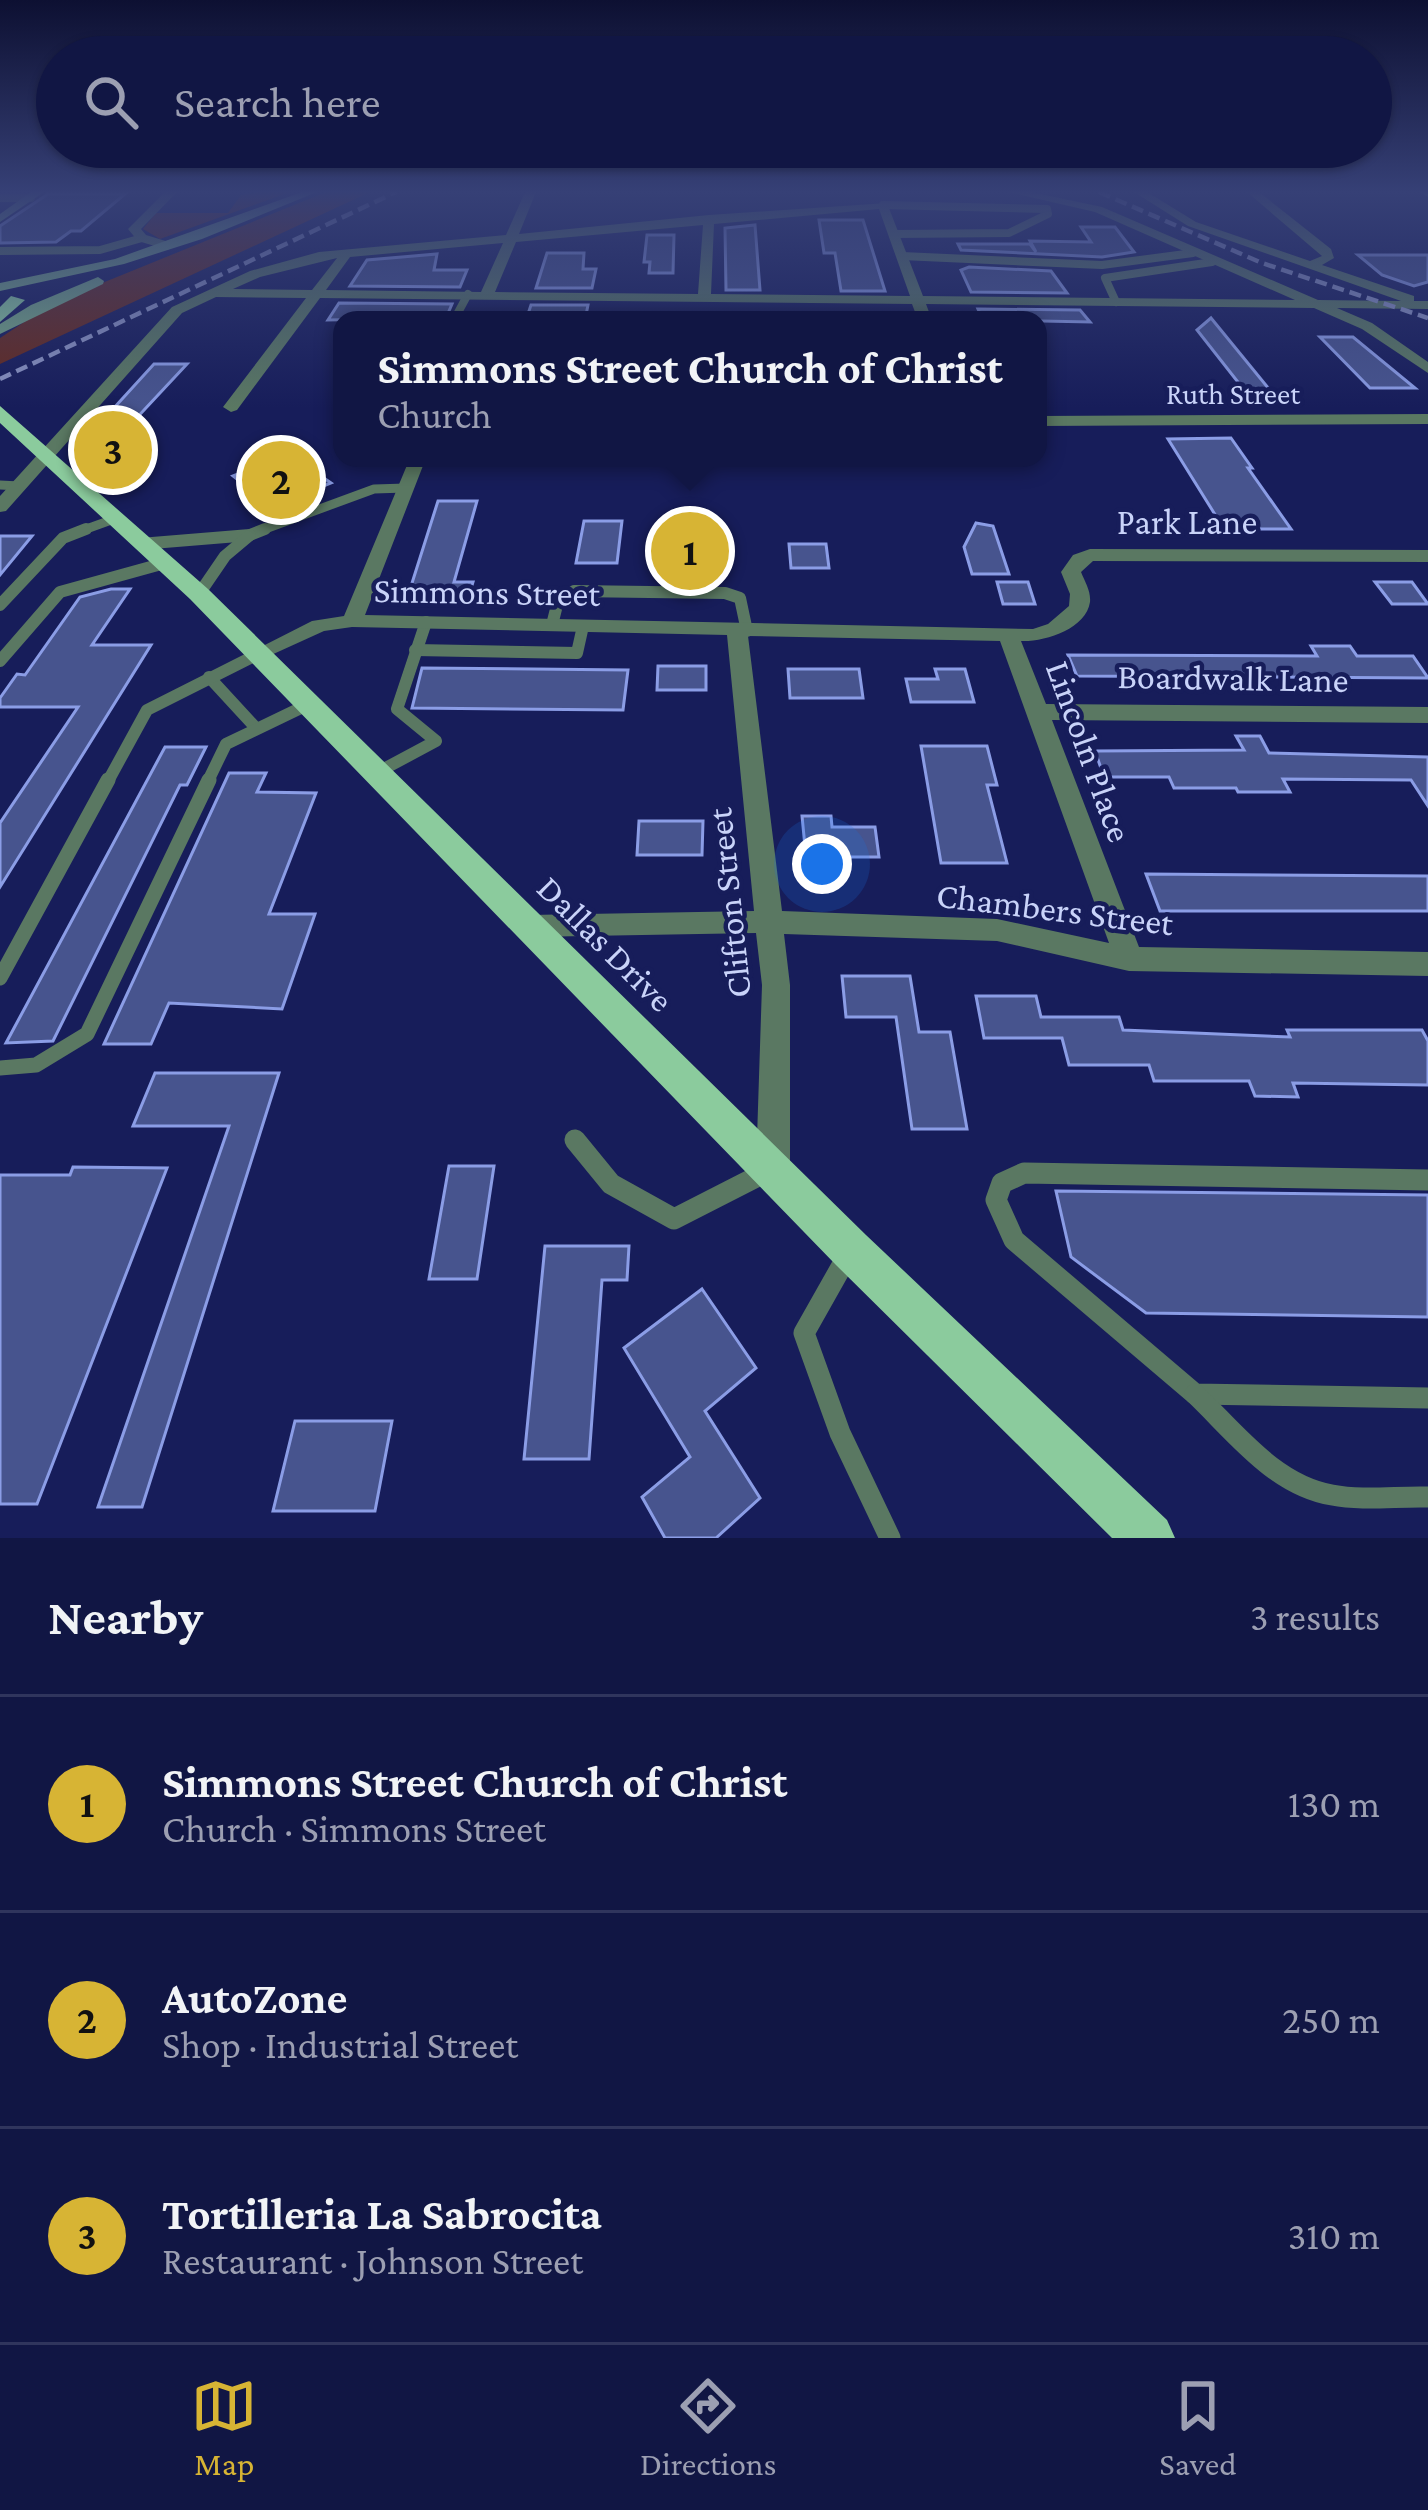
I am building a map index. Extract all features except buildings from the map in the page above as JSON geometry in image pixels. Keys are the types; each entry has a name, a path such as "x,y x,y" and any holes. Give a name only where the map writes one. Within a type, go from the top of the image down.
{"main road":[{"path":"0,287 106,264"},
{"path":"0,317 8,301 110,264"},
{"path":"8,301 118,264"},
{"path":"0,331 47,302 130,264"},
{"name":"Dallas Drive","path":"0,412 199,594 380,771 851,1250 1148,1538"}],"street":[{"path":"0,507 9,486 70,428 177,310 210,292 288,264"},
{"path":"231,407 339,264"},
{"path":"487,294 500,264"},
{"path":"704,297 706,264"},
{"path":"904,264 921,311"},
{"path":"1216,264 1392,340 1428,369"},
{"path":"1312,264 1425,305"},
{"path":"210,292 1425,305"},
{"name":"Ruth Street","path":"1047,421 1428,419"},
{"path":"352,621 414,467"},
{"name":"Park Lane","path":"1009,635 1033,635 1070,620 1079,608 1080,594 1071,572 1090,554 1428,556"},
{"name":"Simmons Street","path":"258,653 319,625 352,621 1009,635"},
{"name":"Clifton Street","path":"742,631 776,986 772,1169"},
{"name":"Lincoln Place","path":"1009,635 1129,959"},
{"name":"Boardwalk Lane","path":"1036,712 1428,715"},
{"name":"Chambers Street","path":"529,926 769,922 997,930 1129,959 1428,964"}],"lane":[{"path":"1075,264 1111,264"},
{"path":"1078,273 1105,278 1200,264"},
{"path":"1105,278 1116,302"},
{"path":"459,311 468,294"},
{"path":"70,428 136,433 144,441 134,467 81,487"},
{"path":"0,605 63,538 140,542 250,536 374,489 406,488"},
{"path":"199,594 225,556 250,536"},
{"path":"0,661 60,592 140,542"},
{"path":"552,625 559,601 574,591 724,593 740,598 742,631"},
{"path":"380,771 436,741 397,709 426,622"},
{"path":"502,652 508,624"},
{"path":"415,650 578,653 583,626"},
{"path":"0,978 147,710 258,653"},
{"path":"208,677 256,728"},
{"path":"0,1068 11,1070 57,1059 87,1034 226,744 309,704"},
{"path":"575,1140 611,1184 674,1219 772,1169"},
{"path":"1428,1180 1008,1176 995,1191 1003,1227 1259,1454 1309,1488 1330,1495 1428,1497"},
{"path":"851,1250 804,1333 840,1433 890,1538"},
{"path":"1195,1394 1428,1398"}],"shaded area":[{"path":"149,264 216,264 0,364 0,338 53,303"}],"railway":[{"path":"0,379 244,264"},
{"path":"1264,264 1428,318"}],"place":[{"name":"Tortilleria La Sabrocita","path":"113,450"},
{"name":"AutoZone","path":"281,480"},
{"name":"Simmons Street Church of Christ","path":"690,551"}]}
